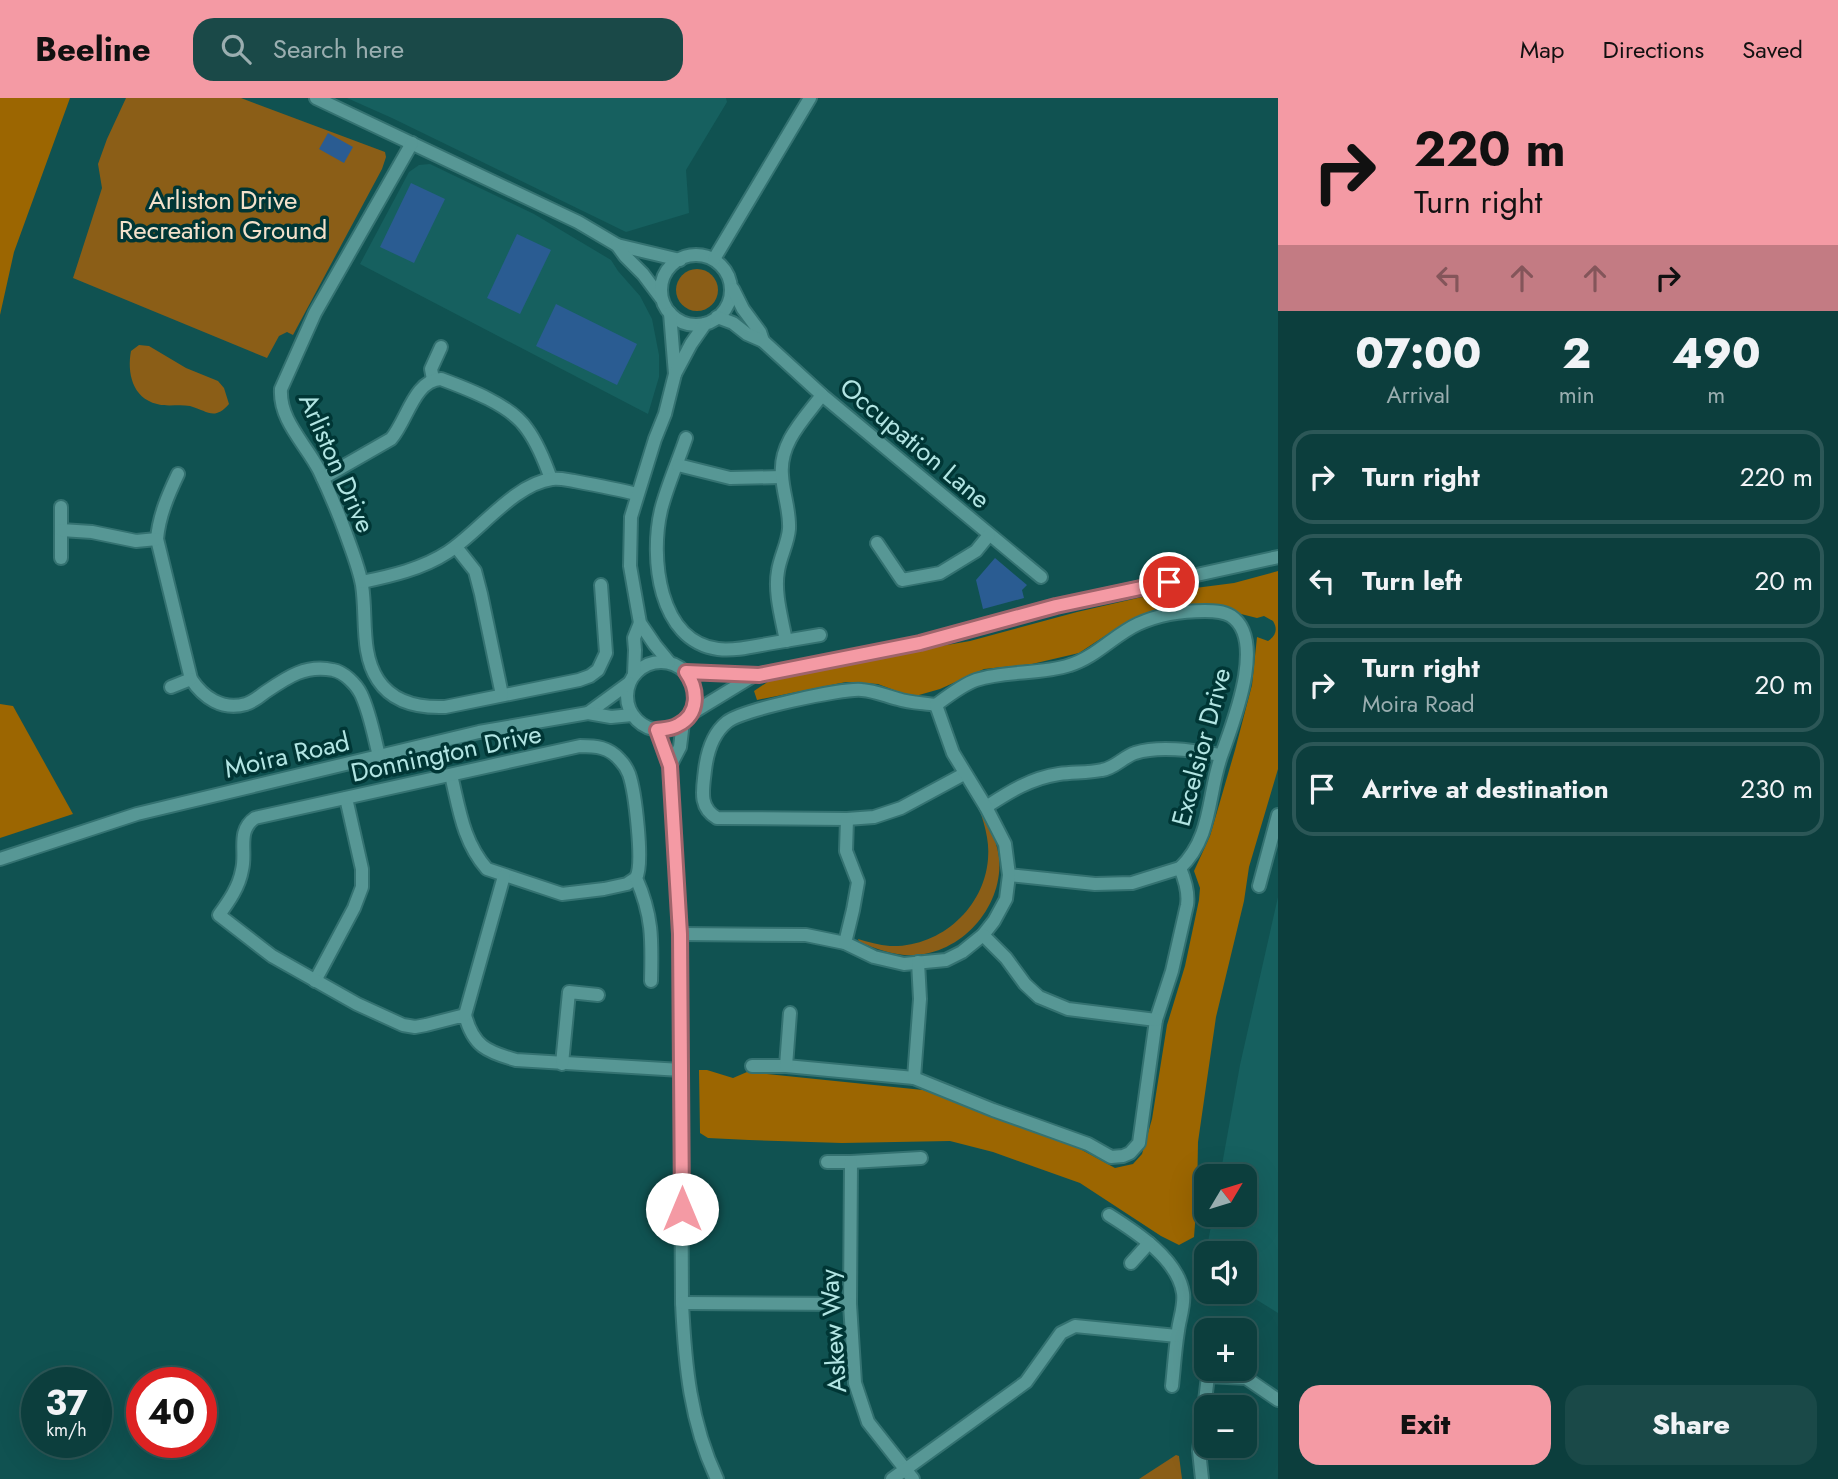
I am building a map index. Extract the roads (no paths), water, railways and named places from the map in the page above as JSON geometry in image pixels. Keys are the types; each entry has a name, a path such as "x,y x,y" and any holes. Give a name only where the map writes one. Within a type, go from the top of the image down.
{"street":[{"path":"316,98 578,222 617,244 680,260"},
{"path":"714,259 810,98"},
{"name":"Arliston Drive","path":"412,143 315,313 281,388 280,401 286,417 323,478 362,582 369,661 377,678 392,694 410,704 433,707 579,680 598,670 606,653 601,585"},
{"path":"617,244 663,300 670,313 675,374"},
{"path":"663,300 662,284 672,265 689,256 714,259 727,273 732,289 760,332 762,341"},
{"path":"668,662 640,622 629,566 631,517 665,414 675,374 691,344 731,299 732,289"},
{"path":"670,313 684,323 696,325 711,320 733,323 762,341"},
{"name":"Occupation Lane","path":"762,341 822,395 1041,577"},
{"path":"433,379 431,369 441,347"},
{"path":"323,478 391,439 422,386 433,379 441,379 507,410 520,420 538,448 551,479"},
{"path":"786,641 777,586 778,572 789,533 787,500 782,477 783,460 790,438 822,395"},
{"path":"686,438 662,509 657,548 659,576 674,621 691,638 719,649 743,648 820,635"},
{"path":"678,465 730,478 782,477"},
{"path":"178,474 163,508 157,539 191,679 197,688 218,704 247,704 284,679 303,670 325,668 339,671 360,693 379,756"},
{"path":"362,582 416,568 438,558 456,547 504,504 533,485 551,479 608,486 637,494"},
{"path":"61,507 61,558"},
{"path":"61,530 92,532 136,541 157,539"},
{"path":"877,543 902,580 940,573 976,551 989,536"},
{"path":"456,547 475,571 502,695"},
{"path":"686,672 754,676 920,643 1056,606 1278,557"},
{"name":"Excelsior Drive","path":"936,705 974,681 990,676 1069,666 1095,653 1124,632 1156,617 1187,611 1217,611 1230,615 1243,631 1246,641 1247,657 1242,690 1221,755 1198,847 1180,868"},
{"path":"640,622 634,638 635,650 626,694 632,715 647,728 657,730 676,727 754,676"},
{"path":"631,678 648,664 668,662 686,672 695,688 694,707 686,719 680,747 670,766"},
{"name":"Moira Road","path":"588,713 631,678"},
{"path":"171,687 191,679"},
{"path":"680,934 806,935 845,943 874,957 904,964 946,960 962,953 983,935 1006,899 1009,875 1005,844 953,753 936,705 899,700 881,693 844,690 770,706 727,721 713,740 707,754 702,797 706,808 717,818 874,817 901,808 964,774"},
{"name":"Moira Road","path":"0,859 137,814 479,732 588,713 611,717 632,715"},
{"path":"657,730 670,766 680,934 682,1303 687,1378 699,1429 717,1479"},
{"name":"Donnington Drive","path":"465,1015 415,1027 403,1025 356,1004 272,956 219,915 237,886 242,870 245,827 261,816 580,746 597,746 610,751 630,775 640,850 639,873 636,878 649,913 652,934 650,981"},
{"path":"986,807 1041,778 1103,770 1140,752 1173,749 1221,755"},
{"path":"451,775 468,841 486,869 562,894 604,889 631,883 636,878"},
{"path":"315,981 354,908 362,887 362,869 346,798"},
{"path":"845,943 858,882 846,851 847,819"},
{"path":"1259,886 1277,820"},
{"path":"752,1066 786,1066 914,1078 1088,1144 1102,1152 1118,1157 1130,1153 1139,1143 1156,1020 1175,961 1187,905 1186,883 1180,868 1132,883 1095,884 1009,875"},
{"path":"504,876 465,1015 467,1026 481,1046 491,1053 516,1060 681,1070"},
{"path":"983,935 1038,997 1068,1009 1156,1020"},
{"path":"914,1078 920,999 918,962"},
{"path":"562,1064 569,992 598,995"},
{"path":"786,1066 790,1013"},
{"path":"827,1162 921,1158"},
{"name":"Askew Way","path":"851,1162 850,1304 855,1383 868,1422 909,1474"},
{"path":"1109,1215 1149,1243 1168,1263 1178,1279 1183,1295 1172,1386"},
{"path":"1132,1263 1149,1243"},
{"path":"682,1303 850,1304"},
{"path":"892,1479 909,1474 1026,1382 1062,1333 1075,1326 1177,1336"},
{"path":"1202,1479 1199,1451 1208,1376 1246,1378 1278,1400"}],"park label":[{"name":"Arliston Drive Recreation Ground","path":"223,215"}]}
